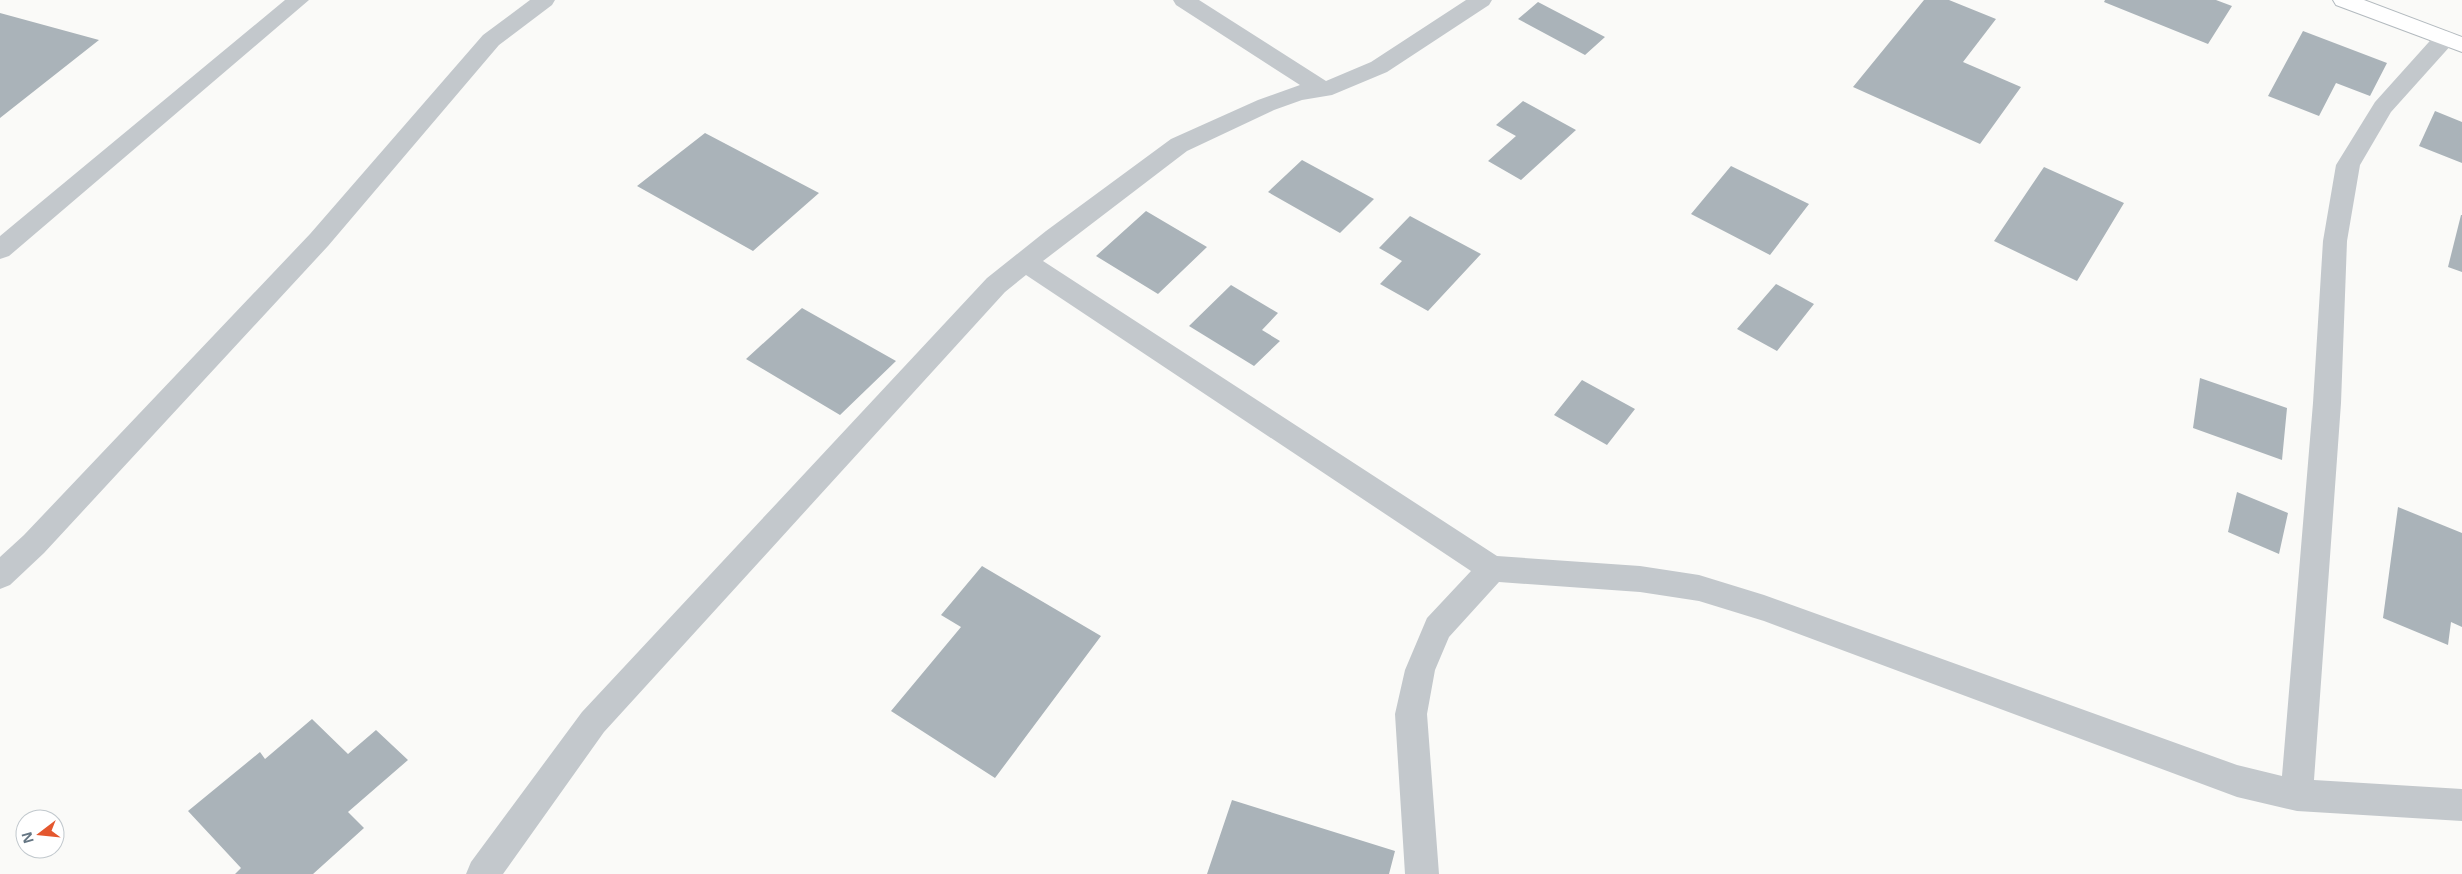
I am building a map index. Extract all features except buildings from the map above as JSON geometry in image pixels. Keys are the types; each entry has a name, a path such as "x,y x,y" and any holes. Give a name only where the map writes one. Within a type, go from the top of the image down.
{"main road":[{"path":"2344,0 2454,41"}],"street":[{"path":"0,250 298,0"},
{"path":"0,576 34,544 319,240 491,40 544,0"},
{"path":"1184,0 1324,90"},
{"path":"483,874 593,722 912,374 996,286 1024,261 1150,164 1179,145 1266,105 1300,94 1324,90 1379,67 1481,0"},
{"path":"2297,795 2327,402 2335,241 2348,165 2383,107 2454,41"},
{"path":"1024,261 1492,569 1640,579 1699,588 1764,608 2237,781 2297,795 2462,805"},
{"path":"1422,874 1411,714 1420,670 1438,628 1492,569"}]}
